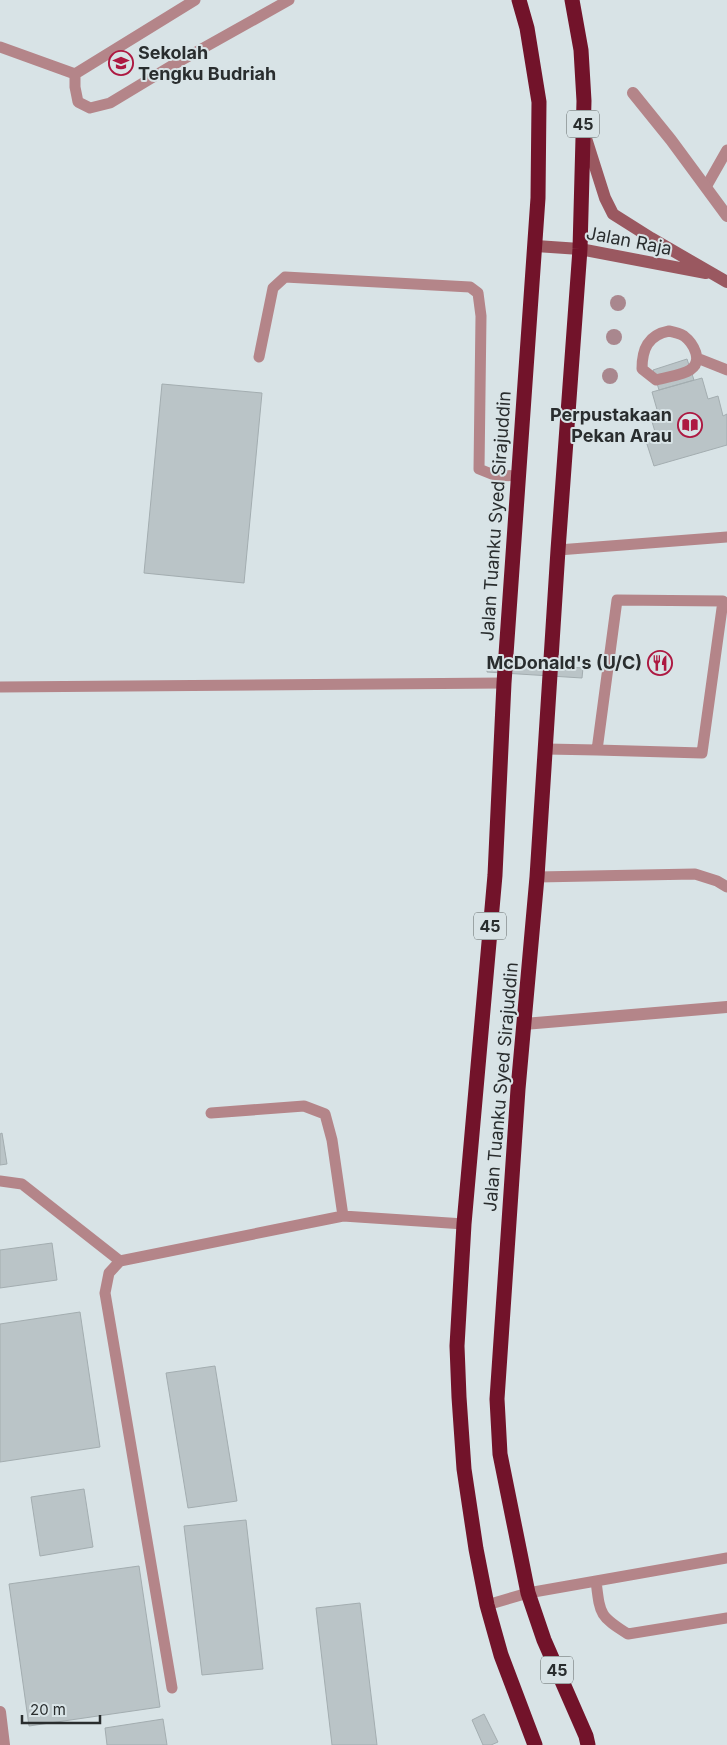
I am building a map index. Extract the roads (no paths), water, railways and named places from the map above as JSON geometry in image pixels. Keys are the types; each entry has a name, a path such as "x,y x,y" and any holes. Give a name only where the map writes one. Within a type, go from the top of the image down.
{"highway":[{"name":"Jalan Tuanku Syed Sirajuddin","path":"519,0 527,28 539,102 536,246 517,476 504,683 495,875 464,1224 457,1346 464,1469 476,1549 487,1605 502,1656 535,1745"},
{"name":"Jalan Tuanku Syed Sirajuddin","path":"572,0 581,50 584,101 580,249 537,878 524,1024 497,1399 500,1454 528,1593 544,1640 586,1736 588,1745"}],"street":[{"path":"633,93 671,140 727,216"},
{"name":"Jalan Raja","path":"583,128 605,198 613,214 727,282"},
{"name":"Jalan Raja","path":"536,246 580,249 715,275"},
{"path":"524,1024 727,1007"},
{"path":"0,1712 4,1745"}],"lane":[{"path":"75,74 195,0"},
{"path":"75,74 74,87 78,102 90,108 110,103 173,65 290,0"},
{"path":"0,47 75,74"},
{"path":"706,187 727,150"},
{"path":"259,357 273,288 285,277 470,287 478,293 481,316 480,469 494,474 517,476"},
{"path":"669,331 684,337 695,349 697,358 695,365 690,370 656,380 642,369 644,349 653,337 669,331"},
{"path":"697,358 727,370"},
{"path":"558,550 727,537"},
{"path":"546,749 702,753 722,601 618,600 598,750"},
{"path":"0,688 504,683"},
{"path":"537,878 696,874 727,886"},
{"path":"211,1113 304,1106 325,1114 332,1140 342,1216"},
{"path":"0,1181 22,1184 120,1261"},
{"path":"172,1688 105,1293 109,1273 120,1261 342,1216 464,1224"},
{"path":"487,1605 528,1593 727,1558"},
{"path":"596,1581 600,1609 609,1622 628,1634 727,1618"}],"place":[{"name":"Sekolah Tengku Budriah","path":"121,63"},
{"name":"Perpustakaan Pekan Arau","path":"690,425"},
{"name":"McDonald's (U/C)","path":"660,663"}]}
